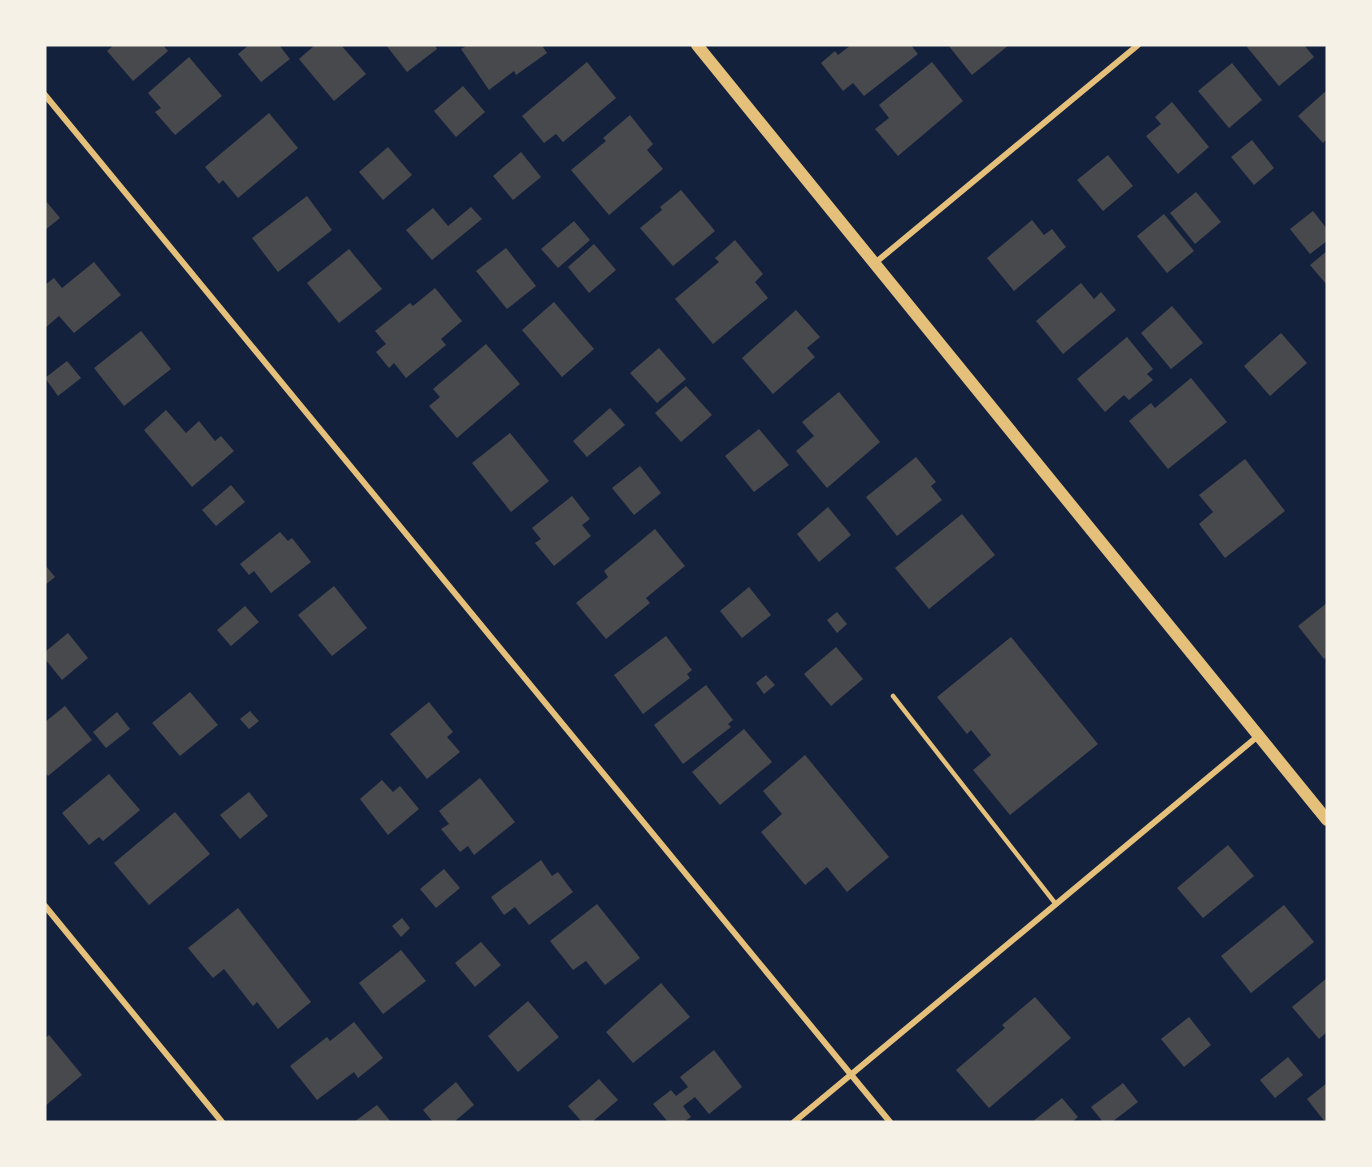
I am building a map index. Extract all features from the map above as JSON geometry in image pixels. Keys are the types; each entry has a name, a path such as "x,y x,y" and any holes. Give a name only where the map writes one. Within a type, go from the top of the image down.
{"main road":[{"path":"697,45 1327,820"}],"street":[{"path":"874,263 1138,45"},
{"path":"45,95 890,1122"},
{"path":"794,1122 1258,736"},
{"path":"45,906 222,1122"}],"lane":[{"path":"893,696 1056,903"}],"building":[{"path":"114,45 163,45 168,51 133,81 107,51"},
{"path":"249,45 279,45 290,59 261,82 238,54"},
{"path":"315,45 341,45 366,74 334,101 299,59"},
{"path":"386,45 435,45 437,49 407,72"},
{"path":"468,45 546,45 543,47 547,53 516,75 514,71 489,90 461,49"},
{"path":"851,45 911,45 918,54 864,96 853,83 843,91 821,63 835,51 838,55"},
{"path":"948,45 1009,45 972,75"},
{"path":"1250,45 1304,45 1314,57 1279,86 1247,47"},
{"path":"189,57 222,96 175,135 155,112 161,108 148,93"},
{"path":"587,62 616,98 563,142 556,134 544,143 522,116"},
{"path":"932,62 963,101 898,156 875,129 889,118 879,105"},
{"path":"1232,63 1262,100 1229,128 1198,91"},
{"path":"463,86 485,112 456,137 434,111"},
{"path":"1327,90 1327,139 1323,143 1298,116"},
{"path":"1172,102 1209,147 1178,174 1146,136 1161,124 1155,117"},
{"path":"269,113 298,148 238,198 223,180 219,184 205,167"},
{"path":"630,115 653,144 647,150 663,169 609,215 571,170 606,141 603,138"},
{"path":"1252,140 1274,168 1254,185 1231,157"},
{"path":"388,147 412,175 383,200 359,172"},
{"path":"521,152 541,177 513,200 493,176"},
{"path":"1108,155 1133,186 1103,211 1077,180"},
{"path":"681,190 715,231 673,266 640,228 662,210 660,207"},
{"path":"1196,192 1221,222 1195,244 1170,213"},
{"path":"307,196 332,230 278,272 252,238"},
{"path":"45,200 60,218 45,230"},
{"path":"471,207 482,219 432,260 406,230 433,208 448,226"},
{"path":"1313,211 1327,229 1327,241 1310,254 1290,229"},
{"path":"1164,214 1194,251 1167,273 1137,236"},
{"path":"1032,220 1044,235 1052,229 1066,247 1014,291 987,258"},
{"path":"574,221 590,240 558,268 541,249"},
{"path":"735,240 763,274 755,282 768,298 713,344 675,299 719,262 715,258"},
{"path":"594,244 616,270 589,293 568,267"},
{"path":"506,248 536,286 507,309 476,271"},
{"path":"349,249 382,289 339,323 307,283"},
{"path":"1327,251 1327,285 1310,265"},
{"path":"94,262 121,295 74,333 59,316 45,328 45,285 54,278 62,288"},
{"path":"1081,283 1094,299 1101,292 1116,310 1063,354 1036,321"},
{"path":"435,288 462,321 441,339 446,345 406,378 394,363 389,368 376,352 386,344 375,331 410,303 413,306"},
{"path":"554,302 594,349 562,377 522,330"},
{"path":"1172,306 1203,343 1171,369 1141,333"},
{"path":"796,310 820,337 807,348 815,357 773,394 742,358"},
{"path":"141,331 171,369 124,406 94,368"},
{"path":"1281,333 1307,363 1270,396 1244,366"},
{"path":"1127,337 1153,369 1147,374 1153,380 1129,400 1124,395 1105,412 1077,379"},
{"path":"486,344 520,384 457,438 429,406 440,397 433,389"},
{"path":"659,348 686,379 657,403 630,373"},
{"path":"67,361 81,378 58,396 45,378"},
{"path":"1191,378 1227,422 1168,469 1129,421 1151,403 1155,408"},
{"path":"686,386 712,415 681,442 655,413"},
{"path":"839,392 880,442 827,488 796,451 814,436 802,422"},
{"path":"610,408 625,425 587,457 573,441"},
{"path":"166,410 186,433 199,421 215,441 221,436 234,451 192,487 144,430"},
{"path":"759,429 789,465 754,492 725,456"},
{"path":"510,433 549,481 511,512 472,463"},
{"path":"916,457 936,482 931,486 942,500 897,536 866,497"},
{"path":"1245,459 1285,511 1225,558 1199,524 1213,512 1199,495"},
{"path":"640,466 661,493 634,515 612,488"},
{"path":"231,485 245,502 216,526 202,510"},
{"path":"572,496 590,519 582,525 591,536 554,566 535,543 541,539 532,528"},
{"path":"828,507 851,535 819,562 797,534"},
{"path":"962,514 995,555 929,609 895,568"},
{"path":"655,529 685,566 646,598 650,603 606,639 576,603 608,577 604,571"},
{"path":"280,532 288,541 292,538 311,562 271,593 254,571 249,575 240,564"},
{"path":"45,565 55,577 45,585"},
{"path":"334,586 367,628 332,656 298,615"},
{"path":"749,587 771,615 742,638 720,611"},
{"path":"1327,603 1327,657 1324,659 1298,626"},
{"path":"245,606 259,622 231,646 217,630"},
{"path":"837,612 847,624 837,633 827,620"},
{"path":"68,633 88,658 62,680 45,659 45,652"},
{"path":"666,636 692,670 687,674 690,678 643,714 614,675"},
{"path":"1011,637 1098,744 1010,815 973,770 991,755 971,730 967,734 937,697"},
{"path":"836,647 863,679 831,706 804,674"},
{"path":"766,675 775,685 764,694 756,683"},
{"path":"706,685 733,720 728,724 731,727 683,764 654,725"},
{"path":"190,692 218,725 180,756 152,723"},
{"path":"429,702 453,732 447,737 460,752 427,779 390,734"},
{"path":"65,706 92,740 48,776 45,772 45,722"},
{"path":"250,711 259,721 249,729 240,719"},
{"path":"117,712 130,729 106,748 93,732"},
{"path":"744,729 772,762 720,805 692,772"},
{"path":"805,755 889,857 847,892 827,867 805,885 761,832 782,814 763,791"},
{"path":"109,774 140,810 103,841 99,837 89,845 62,813"},
{"path":"480,778 515,822 474,855 468,846 460,852 441,829 449,824 439,811"},
{"path":"382,780 393,792 400,786 419,809 388,835 360,799"},
{"path":"249,792 268,816 240,839 220,815"},
{"path":"175,812 210,854 149,905 114,863"},
{"path":"1228,845 1254,876 1203,918 1177,888"},
{"path":"541,860 552,876 558,872 573,892 529,925 515,907 504,915 491,897"},
{"path":"444,869 460,888 436,908 420,889"},
{"path":"597,904 640,958 605,985 586,961 573,970 550,941"},
{"path":"1284,905 1314,942 1251,993 1221,956"},
{"path":"238,908 311,1002 278,1029 257,1002 253,1006 224,969 213,978 188,948"},
{"path":"402,918 410,928 401,937 392,926"},
{"path":"481,942 501,965 475,987 455,963"},
{"path":"401,950 426,981 383,1014 359,983"},
{"path":"1327,978 1327,1032 1319,1039 1292,1007"},
{"path":"661,983 690,1017 633,1063 606,1032"},
{"path":"1035,997 1071,1038 989,1108 956,1070 1005,1028 1002,1025"},
{"path":"528,1001 559,1037 518,1072 488,1036"},
{"path":"1189,1017 1211,1045 1184,1067 1161,1039"},
{"path":"354,1022 383,1058 358,1078 354,1072 317,1100 290,1066 327,1037 330,1041"},
{"path":"49,1035 82,1075 45,1106 45,1038"},
{"path":"714,1050 742,1087 709,1114 695,1097 683,1106 691,1117 684,1122 668,1122 653,1104 671,1090 676,1096 688,1087 680,1077"},
{"path":"1288,1057 1303,1075 1275,1098 1260,1080"},
{"path":"599,1079 618,1100 592,1122 582,1122 568,1106"},
{"path":"456,1082 474,1105 454,1122 433,1122 423,1110"},
{"path":"1123,1083 1138,1102 1112,1122 1103,1122 1091,1107"},
{"path":"1327,1083 1327,1122 1325,1122 1307,1099"},
{"path":"1062,1098 1078,1117 1072,1122 1032,1122"},
{"path":"377,1105 391,1122 354,1122"}]}
